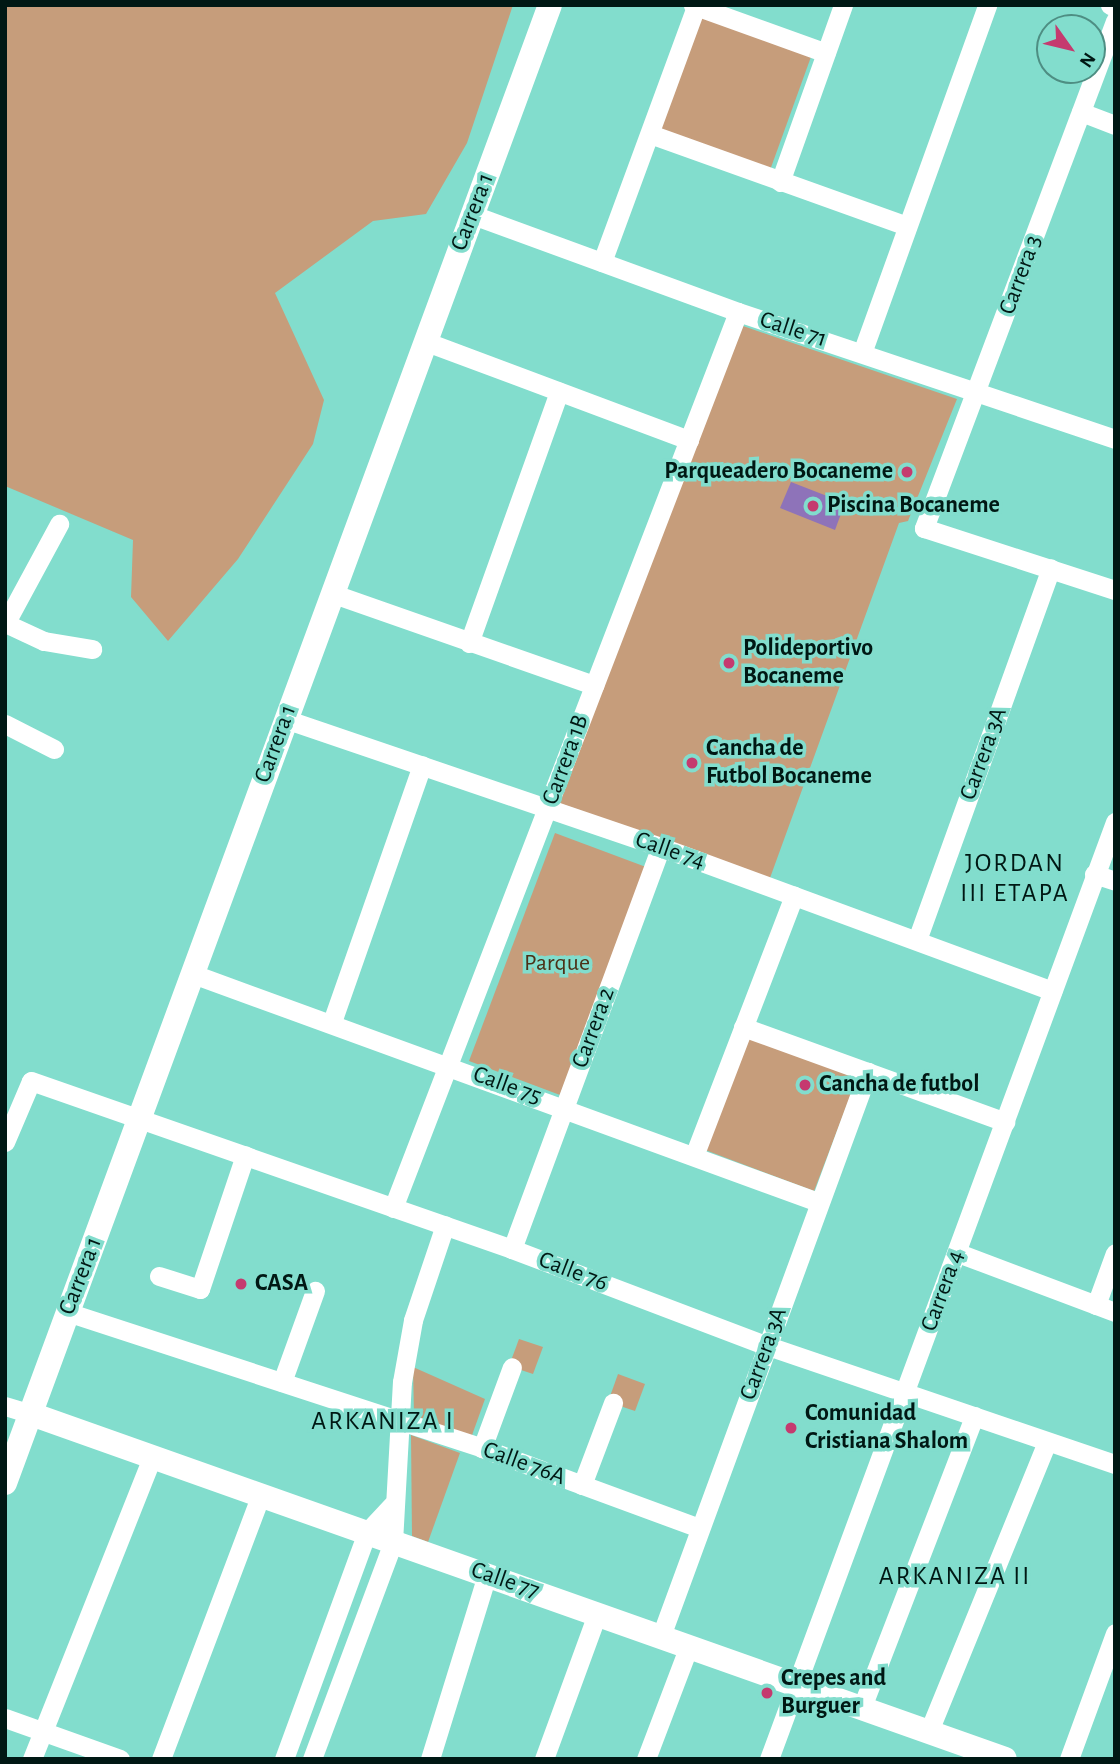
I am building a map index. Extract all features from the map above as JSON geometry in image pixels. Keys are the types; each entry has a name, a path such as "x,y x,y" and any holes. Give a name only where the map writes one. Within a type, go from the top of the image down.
{"street":[{"name":"Carrera 1","path":"5,1483 550,5"},
{"path":"780,182 843,5"},
{"path":"862,353 987,5"},
{"path":"1110,5 1115,7"},
{"path":"602,262 695,6 826,52"},
{"name":"Carrera 3","path":"1051,568 925,528 1115,21"},
{"path":"1081,112 1115,125"},
{"path":"650,134 907,226"},
{"name":"Calle 71","path":"473,215 738,312 1115,439"},
{"name":"Carrera 1B","path":"393,1208 452,1065 594,685 738,312"},
{"path":"424,341 689,440"},
{"path":"468,643 559,391"},
{"path":"59,524 5,623 44,641 92,649"},
{"path":"1051,568 1115,590"},
{"name":"Carrera 3A","path":"917,940 1051,568"},
{"path":"331,593 594,685"},
{"name":"Calle 74","path":"285,719 422,765 547,812 661,847 1052,991"},
{"path":"5,724 54,749"},
{"path":"332,1022 422,765"},
{"name":"Carrera 4","path":"769,1759 799,1685 1115,822"},
{"name":"Carrera 2","path":"512,1249 661,847"},
{"path":"1094,874 1115,881"},
{"path":"694,1156 794,896"},
{"name":"Calle 75","path":"193,974 452,1065 818,1202"},
{"path":"743,1027 1005,1122"},
{"name":"Carrera 3A","path":"661,1636 818,1202 868,1072"},
{"name":"Calle 76","path":"5,1142 32,1081 142,1117 512,1249 768,1346 1115,1464"},
{"path":"159,1276 200,1289 245,1155"},
{"path":"312,1759 393,1542 392,1505 413,1321 445,1226"},
{"path":"958,1253 1115,1312"},
{"path":"1096,1306 1115,1253"},
{"path":"282,1382 315,1291"},
{"name":"Calle 76A","path":"67,1312 482,1448 700,1528"},
{"path":"482,1448 512,1367"},
{"path":"582,1485 613,1403"},
{"name":"Calle 77","path":"5,1406 929,1731 966,1752 1005,1759"},
{"path":"862,1707 974,1416"},
{"path":"929,1731 1046,1442"},
{"path":"32,1759 152,1457"},
{"path":"161,1759 261,1495"},
{"path":"284,1759 367,1532 392,1505"},
{"path":"430,1759 487,1575"},
{"path":"544,1759 597,1614"},
{"path":"1069,1759 1115,1633"},
{"path":"646,1759 689,1646"},
{"path":"5,1718 120,1759"}],"green space":[{"path":"5,5 513,5 467,143 426,214 373,221 275,293 324,400 313,444 238,559 168,641 131,597 133,540 5,486"},
{"path":"702,15 812,54 769,173 659,133"},
{"name":"Polideportivo Bocaneme","path":"743,326 957,399 908,521 899,523 770,878 556,802"},
{"name":"Parque","path":"555,833 646,867 560,1095 469,1061"},
{"path":"745,1032 858,1076 814,1191 700,1148"},
{"path":"519,1339 543,1347 533,1374 509,1366"},
{"path":"413,1367 485,1399 471,1438 414,1415"},
{"path":"618,1374 645,1384 635,1411 608,1402"},
{"path":"411,1435 460,1453 428,1542 412,1536"}],"shaded area":[{"name":"Piscina Bocaneme","path":"791,482 845,503 835,530 780,508"}],"place":[{"name":"Parqueadero Bocaneme","path":"907,472"},
{"name":"Piscina Bocaneme","path":"813,506"},
{"name":"Polideportivo Bocaneme","path":"729,663"},
{"name":"Cancha de Futbol Bocaneme","path":"692,763"},
{"name":"Cancha de futbol","path":"805,1085"},
{"name":"CASA","path":"241,1284"},
{"name":"Comunidad Cristiana Shalom","path":"791,1428"},
{"name":"Crepes and Burguer","path":"767,1693"}],"district":[{"name":"JORDAN III ETAPA","path":"1015,879"},
{"name":"ARKANIZA I","path":"383,1422"},
{"name":"ARKANIZA II","path":"955,1577"}]}
